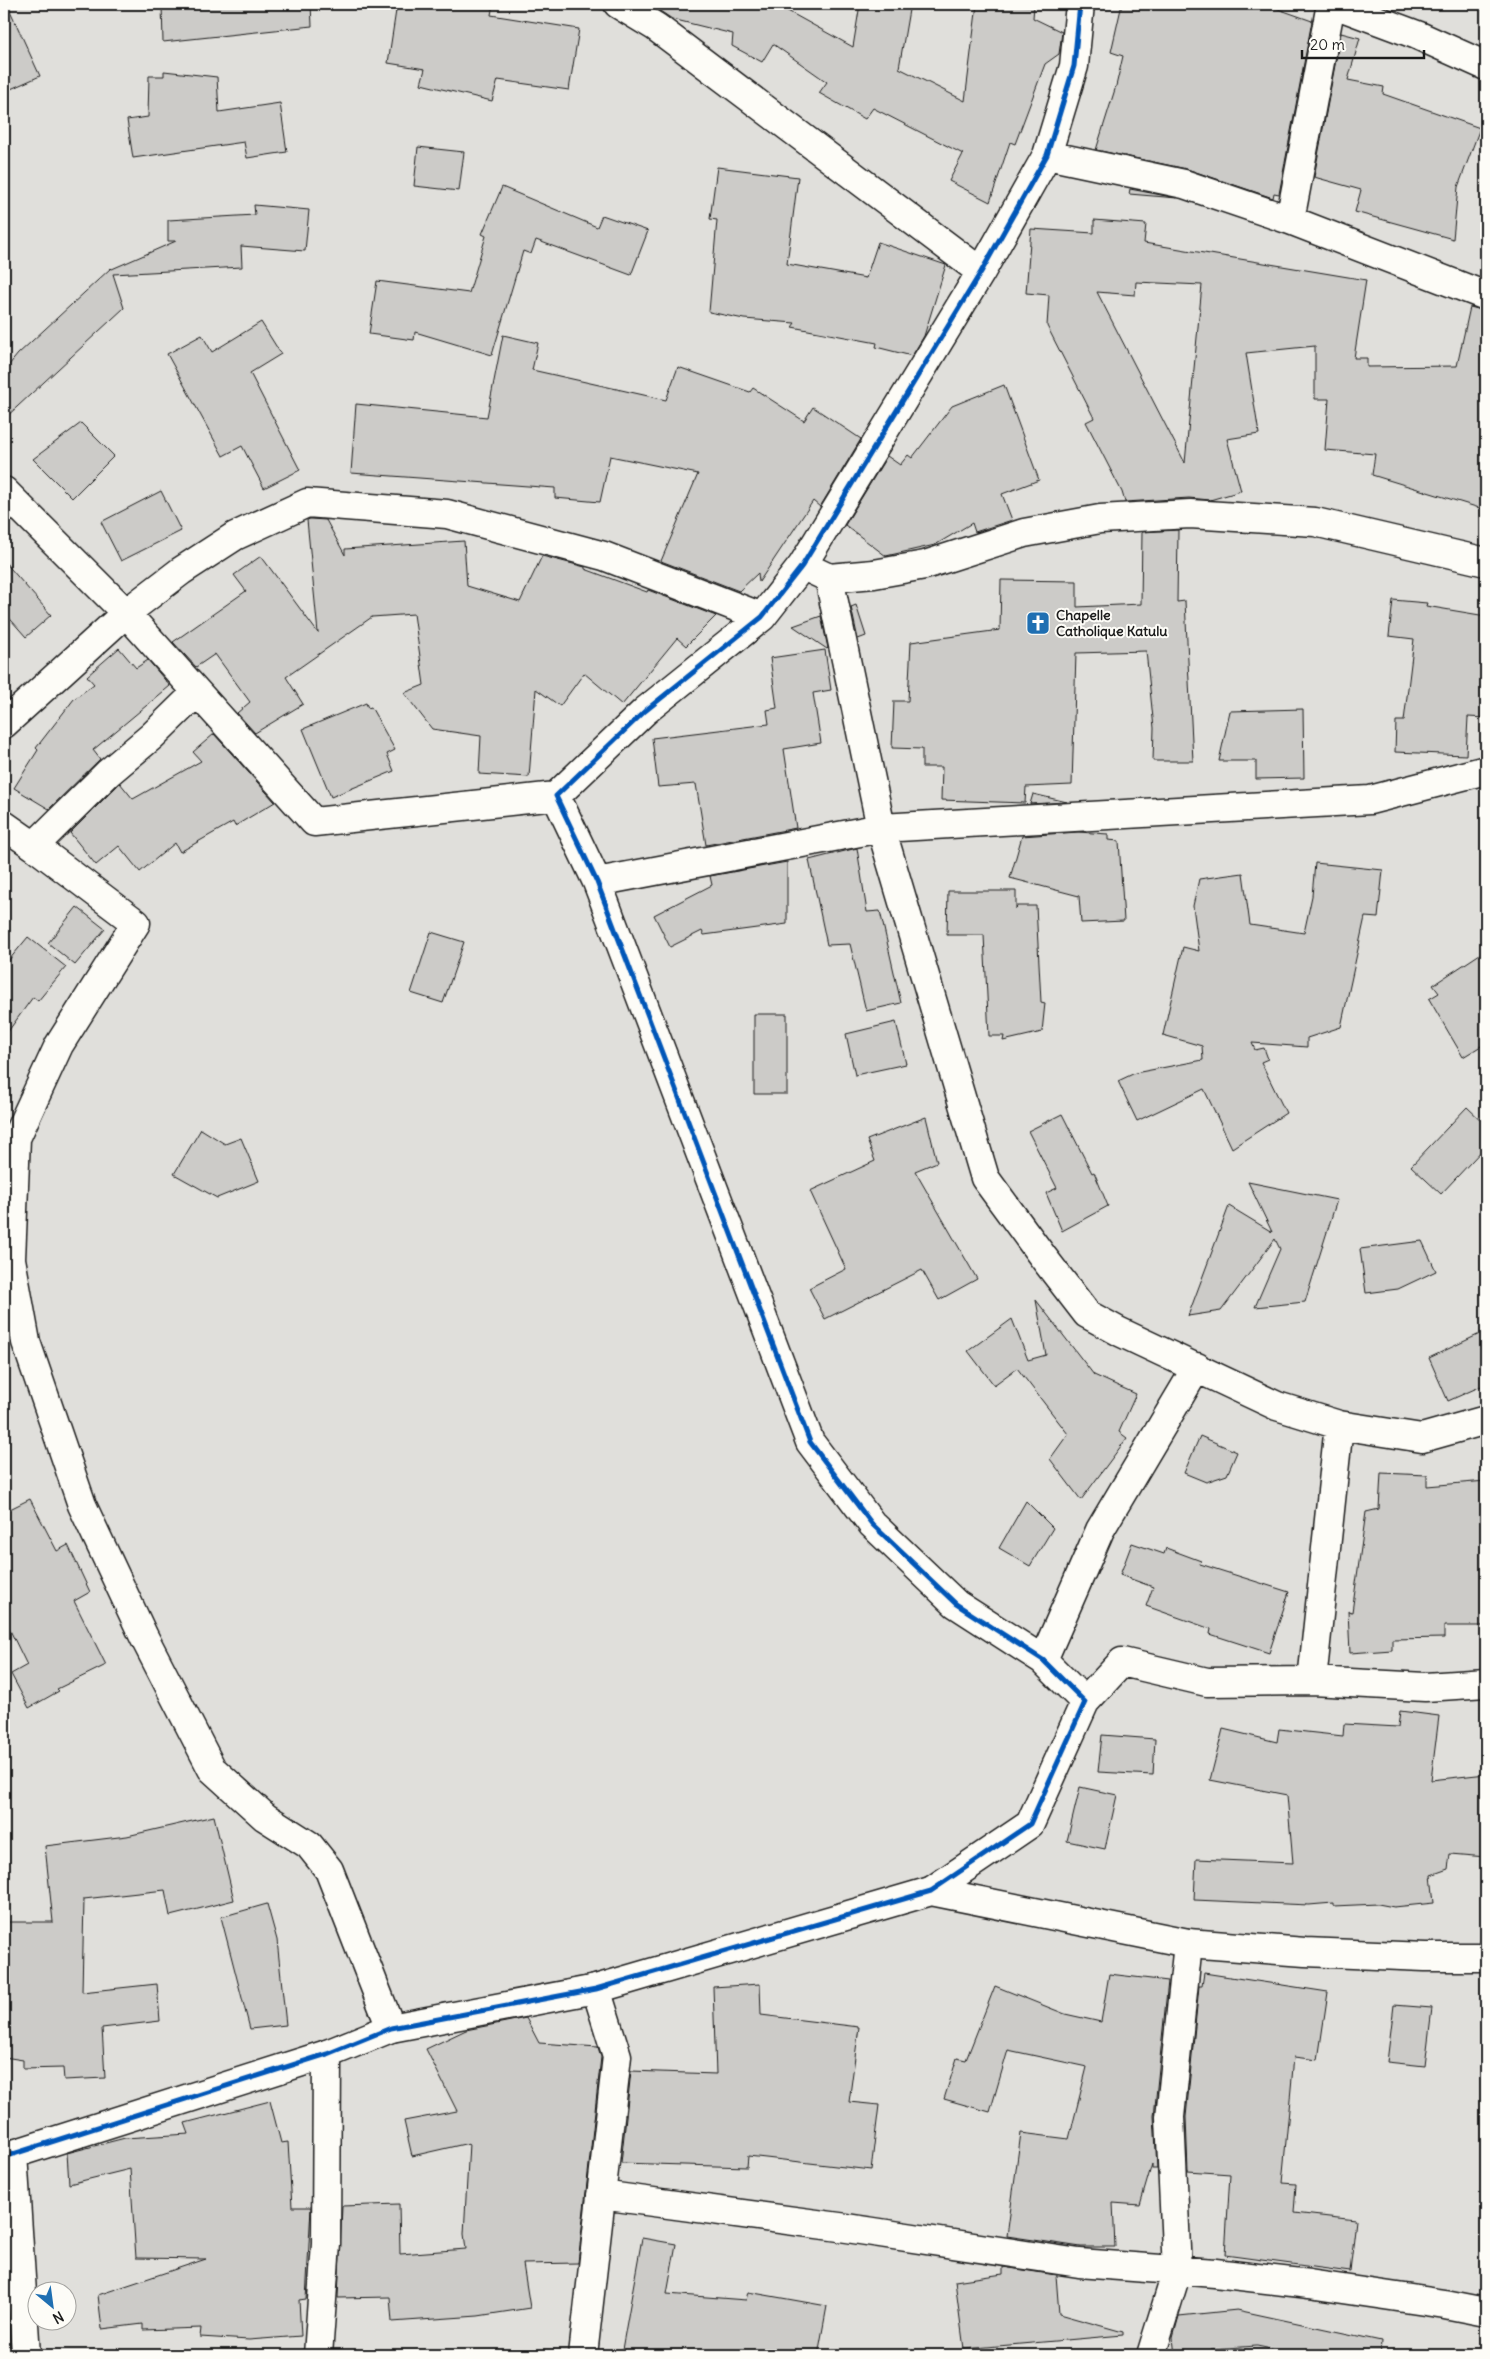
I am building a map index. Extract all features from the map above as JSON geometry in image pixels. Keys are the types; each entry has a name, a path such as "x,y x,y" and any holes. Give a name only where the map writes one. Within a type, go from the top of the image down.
{"street":[{"path":"618,4 656,27 981,272"},
{"path":"4,491 126,613 314,822 556,796 645,711 762,617 802,566 981,272 1047,155 1074,66 1080,4"},
{"path":"1290,220 1333,4 1417,35 1486,66"},
{"path":"1047,155 1184,184 1290,220 1486,296"},
{"path":"4,724 126,613 181,571 235,536 308,503 447,514 604,556 762,617"},
{"path":"802,566 829,578 874,574 925,565 1024,533 1100,519 1190,514 1315,522 1486,562"},
{"path":"829,578 881,828 985,1178 1042,1257 1087,1314 1120,1332 1198,1367 1277,1406 1339,1425 1422,1438 1486,1420"},
{"path":"34,846 108,773 152,736 198,692"},
{"path":"597,882 881,828 1370,800 1486,770"},
{"path":"556,796 597,882 810,1442 872,1524 949,1598 1043,1660 1085,1702"},
{"path":"4,825 136,923 59,1045 16,1138 11,1259 26,1342 82,1505 144,1637 212,1769 265,1817 309,1845 329,1870 391,2028"},
{"path":"1043,1660 1100,1530 1198,1367"},
{"path":"1312,1682 1339,1425"},
{"path":"26,2355 8,2155 327,2054 391,2028 596,1989 931,1891 1030,1824 1085,1702 1122,1662 1207,1682 1312,1682 1426,1687 1486,1683"},
{"path":"931,1891 1188,1942 1415,1957 1486,1957"},
{"path":"1151,2355 1177,2271 1170,2117 1188,1942"},
{"path":"584,2355 600,2195 617,2056 596,1989"},
{"path":"318,2355 326,2244 327,2054"},
{"path":"600,2195 847,2228 1079,2263 1309,2284 1486,2312"}],"shaded area":[{"path":"4,4 1486,4 1486,2355 4,2355"}],"building":[{"path":"4,4 7,4 40,76 4,92"},
{"path":"162,4 311,4 312,26 163,42"},
{"path":"397,4 493,4 491,15 579,29 569,90 498,80 492,101 421,84 425,69 388,63"},
{"path":"660,4 775,4 853,47 860,4 910,4 899,68 965,101 977,4 1034,6 1033,18 1062,32 1059,54 1045,64 1015,144 1010,142 990,202 949,181 963,154 873,108 865,119 819,93 827,82 773,44 762,62 732,46 733,34 672,19 660,11"},
{"path":"1122,4 1264,4 1312,21 1279,194 1274,193 1273,198 1187,169 1096,150 1116,86 1123,56 1111,52"},
{"path":"1341,33 1360,38 1348,80 1384,87 1383,94 1480,128 1458,187 1453,239 1355,212 1361,190 1314,177"},
{"path":"164,71 217,77 219,112 280,103 287,152 247,158 244,142 133,158 127,120 148,117 149,76 164,76"},
{"path":"418,147 464,152 459,191 414,186"},
{"path":"717,167 798,177 787,264 866,278 878,242 946,265 924,336 912,356 876,347 877,343 792,327 795,323 744,319 709,312 717,220 710,219"},
{"path":"502,187 597,227 602,215 648,231 631,275 536,240 531,254 523,251 492,355 415,332 414,340 369,334 377,281 469,293 486,236 482,234"},
{"path":"1130,189 1177,198 1129,194"},
{"path":"254,205 309,210 305,251 241,246 242,267 113,274 124,308 4,419 4,371 18,354 111,268 176,241 168,241 168,220 255,215"},
{"path":"1094,220 1146,224 1144,243 1366,280 1354,358 1367,358 1367,367 1457,366 1470,307 1486,311 1486,510 1372,475 1375,454 1325,450 1329,399 1315,399 1315,346 1246,353 1259,434 1227,439 1241,491 1210,500 1189,498 1125,502 1122,492 1086,422 1094,418 1047,326 1049,295 1026,293 1031,229 1094,233","holes":["1136,282 1202,285 1185,463 1097,292 1135,295"]},
{"path":"261,322 281,354 250,373 300,470 264,488 242,446 223,456 167,354 202,335 212,352"},
{"path":"503,335 538,343 532,370 666,400 678,367 750,392 753,388 804,421 813,407 861,439 820,507 813,501 759,582 758,573 739,591 661,561 698,474 610,456 600,502 555,498 555,488 351,473 356,404 487,417"},
{"path":"1004,385 1039,480 1002,494 1012,520 975,532 972,523 935,545 886,556 845,525 887,456 900,465 908,455 912,458 952,406"},
{"path":"81,423 114,456 72,498 33,459"},
{"path":"161,491 181,531 121,561 101,522"},
{"path":"307,520 326,520 345,555 345,549 464,541 467,586 520,602 542,556 585,567 585,569 647,592 648,590 716,616 686,646 677,638 622,705 584,673 560,706 536,689 529,777 479,774 481,736 432,729 404,693 424,685 414,614 372,617 286,677 303,704 255,733 237,713 250,702 215,654 196,667 173,642 246,591 234,575 261,556 318,633"},
{"path":"1178,530 1177,602 1185,601 1193,761 1153,761 1154,728 1146,651 1076,653 1072,785 1026,787 1025,803 941,800 942,767 922,767 922,749 892,748 894,701 908,701 911,642 1000,630 1001,580 1077,581 1077,607 1141,604 1142,532"},
{"path":"4,561 51,615 26,637 4,612"},
{"path":"1393,600 1427,603 1426,606 1486,616 1486,718 1468,717 1466,755 1395,752 1396,721 1404,721 1414,639 1389,636"},
{"path":"856,605 866,636 858,639 851,607"},
{"path":"821,616 828,648 827,649 793,626"},
{"path":"119,648 136,668 148,660 170,686 93,750 100,759 49,809 14,788 38,750 36,748 74,699 94,684 87,676"},
{"path":"825,650 831,690 813,693 821,743 784,749 796,828 706,845 696,784 658,787 652,738 769,724 767,710 777,708 770,658"},
{"path":"366,703 368,708 371,707 395,750 387,754 394,771 331,797 303,729"},
{"path":"1303,709 1304,778 1256,779 1256,761 1219,761 1230,711"},
{"path":"214,734 275,802 235,826 233,822 180,852 175,843 140,872 119,846 96,865 70,833 120,783 133,799 201,761 193,752"},
{"path":"1033,794 1067,802 1030,804"},
{"path":"1078,832 1108,834 1108,840 1119,841 1124,921 1081,923 1079,896 1010,878 1022,836"},
{"path":"857,848 867,912 880,911 901,1003 866,1011 850,944 827,945 809,860"},
{"path":"787,862 787,924 704,935 702,931 670,947 654,915 712,885 710,876"},
{"path":"1315,863 1383,870 1378,918 1365,917 1341,1027 1307,1038 1307,1047 1252,1043 1255,1050 1264,1048 1268,1059 1261,1062 1286,1113 1232,1148 1204,1089 1137,1121 1118,1081 1135,1073 1203,1060 1202,1046 1163,1035 1183,947 1199,951 1193,906 1199,879 1243,873 1250,925 1304,933 1312,896"},
{"path":"948,891 1016,891 1016,909 1017,906 1036,906 1041,1002 1045,1003 1042,1032 1003,1041 1004,1036 989,1036 984,935 947,935"},
{"path":"77,907 105,929 75,965 48,943"},
{"path":"431,932 464,942 443,1003 411,993"},
{"path":"28,937 66,967 38,1001 33,997 4,1037 4,966"},
{"path":"1486,950 1486,1043 1463,1057 1429,999 1439,993 1433,985"},
{"path":"754,1014 787,1014 787,1094 754,1094"},
{"path":"896,1022 906,1064 855,1075 846,1034"},
{"path":"1467,1107 1486,1125 1486,1146 1441,1194 1411,1166"},
{"path":"1062,1114 1092,1173 1094,1172 1108,1206 1062,1231 1046,1193 1057,1188 1028,1131"},
{"path":"926,1117 937,1162 915,1171 977,1279 939,1300 922,1270 825,1319 809,1288 846,1269 810,1191 875,1161 867,1140"},
{"path":"201,1129 225,1144 241,1138 259,1181 217,1198 174,1174"},
{"path":"1248,1182 1337,1200 1305,1302 1255,1307 1280,1249 1275,1239 1221,1311 1188,1316 1229,1206 1272,1232"},
{"path":"1422,1241 1436,1271 1398,1289 1366,1293 1360,1249"},
{"path":"1036,1300 1094,1375 1136,1394 1119,1432 1127,1438 1081,1500 1050,1459 1068,1434 1017,1368 994,1385 968,1351 1012,1319 1028,1360 1046,1355"},
{"path":"1486,1331 1486,1384 1448,1401 1429,1358"},
{"path":"1200,1436 1237,1452 1227,1475 1206,1482 1184,1473"},
{"path":"1381,1473 1427,1475 1427,1486 1486,1481 1486,1626 1444,1626 1444,1638 1392,1639 1392,1650 1350,1653 1348,1611 1352,1612 1366,1512 1379,1509"},
{"path":"30,1499 57,1551 68,1545 90,1592 74,1601 106,1665 57,1689 59,1691 29,1708 11,1674 27,1665 4,1618 4,1512"},
{"path":"1026,1501 1053,1528 1030,1566 999,1548"},
{"path":"1132,1543 1164,1554 1166,1548 1201,1561 1200,1564 1289,1592 1269,1653 1210,1634 1211,1629 1146,1606 1153,1587 1120,1575"},
{"path":"1400,1711 1439,1716 1431,1780 1486,1774 1486,1857 1450,1854 1448,1869 1431,1875 1434,1903 1394,1907 1378,1904 1333,1906 1333,1903 1309,1905 1194,1900 1196,1859 1293,1863 1287,1795 1210,1780 1223,1729 1277,1742 1279,1729 1343,1736 1344,1724 1398,1727"},
{"path":"1102,1735 1155,1739 1153,1775 1098,1772"},
{"path":"1080,1787 1117,1795 1105,1849 1067,1841"},
{"path":"214,1816 234,1900 170,1916 165,1890 84,1899 82,1992 157,1984 160,2021 102,2028 105,2078 64,2080 63,2068 23,2069 23,2060 4,2057 4,1922 53,1922 45,1846 127,1836"},
{"path":"267,1904 277,1940 286,2025 250,2029 221,1917"},
{"path":"1204,1973 1328,1992 1318,2060 1294,2057 1282,2183 1296,2184 1294,2213 1356,2220 1350,2272 1225,2255 1230,2174 1188,2171 1186,2117 1199,1986 1202,1986"},
{"path":"1109,1974 1168,1981 1154,2116 1157,2168 1152,2168 1152,2164 1140,2205 1113,2203 1115,2247 1081,2247 1007,2236 1021,2133 1069,2139 1087,2067 1008,2050 990,2112 944,2099 957,2058 966,2060 995,1986 1065,2014 1101,2022"},
{"path":"760,1984 761,2015 859,2027 849,2102 879,2105 871,2170 748,2156 747,2167 621,2163 631,2071 716,2074 713,1987"},
{"path":"1394,2005 1432,2008 1425,2066 1387,2062"},
{"path":"526,2018 539,2043 598,2047 601,2057 578,2263 523,2264 530,2308 478,2316 392,2322 390,2297 338,2298 342,2206 399,2204 400,2254 466,2249 464,2234 469,2143 412,2156 404,2121 457,2111 426,2049 466,2030"},
{"path":"270,2101 281,2143 288,2142 292,2207 311,2207 306,2299 299,2300 301,2336 249,2340 200,2337 201,2328 143,2330 143,2324 102,2329 98,2295 206,2259 136,2258 130,2169 69,2184 67,2153 125,2138 189,2134 185,2123"},
{"path":"642,2238 676,2244 667,2294 746,2300 748,2292 827,2306 818,2355 621,2355"},
{"path":"1003,2267 1056,2275 1059,2314 1123,2332 1123,2335 964,2349 955,2281 1003,2274"},
{"path":"1237,2310 1381,2341 1380,2355 1300,2355 1257,2346 1211,2349 1212,2355 1175,2355 1173,2338 1179,2316"}],"cycle path":[{"path":"4,2157 327,2054 391,2028 596,1989 931,1891 1030,1824 1085,1702 1043,1660 956,1604 872,1524 810,1442 597,882 556,796 645,711 762,617 802,566 981,272 1047,155 1074,66 1080,4"}],"place":[{"name":"Chapelle Catholique Katulu","path":"1038,623"}]}
